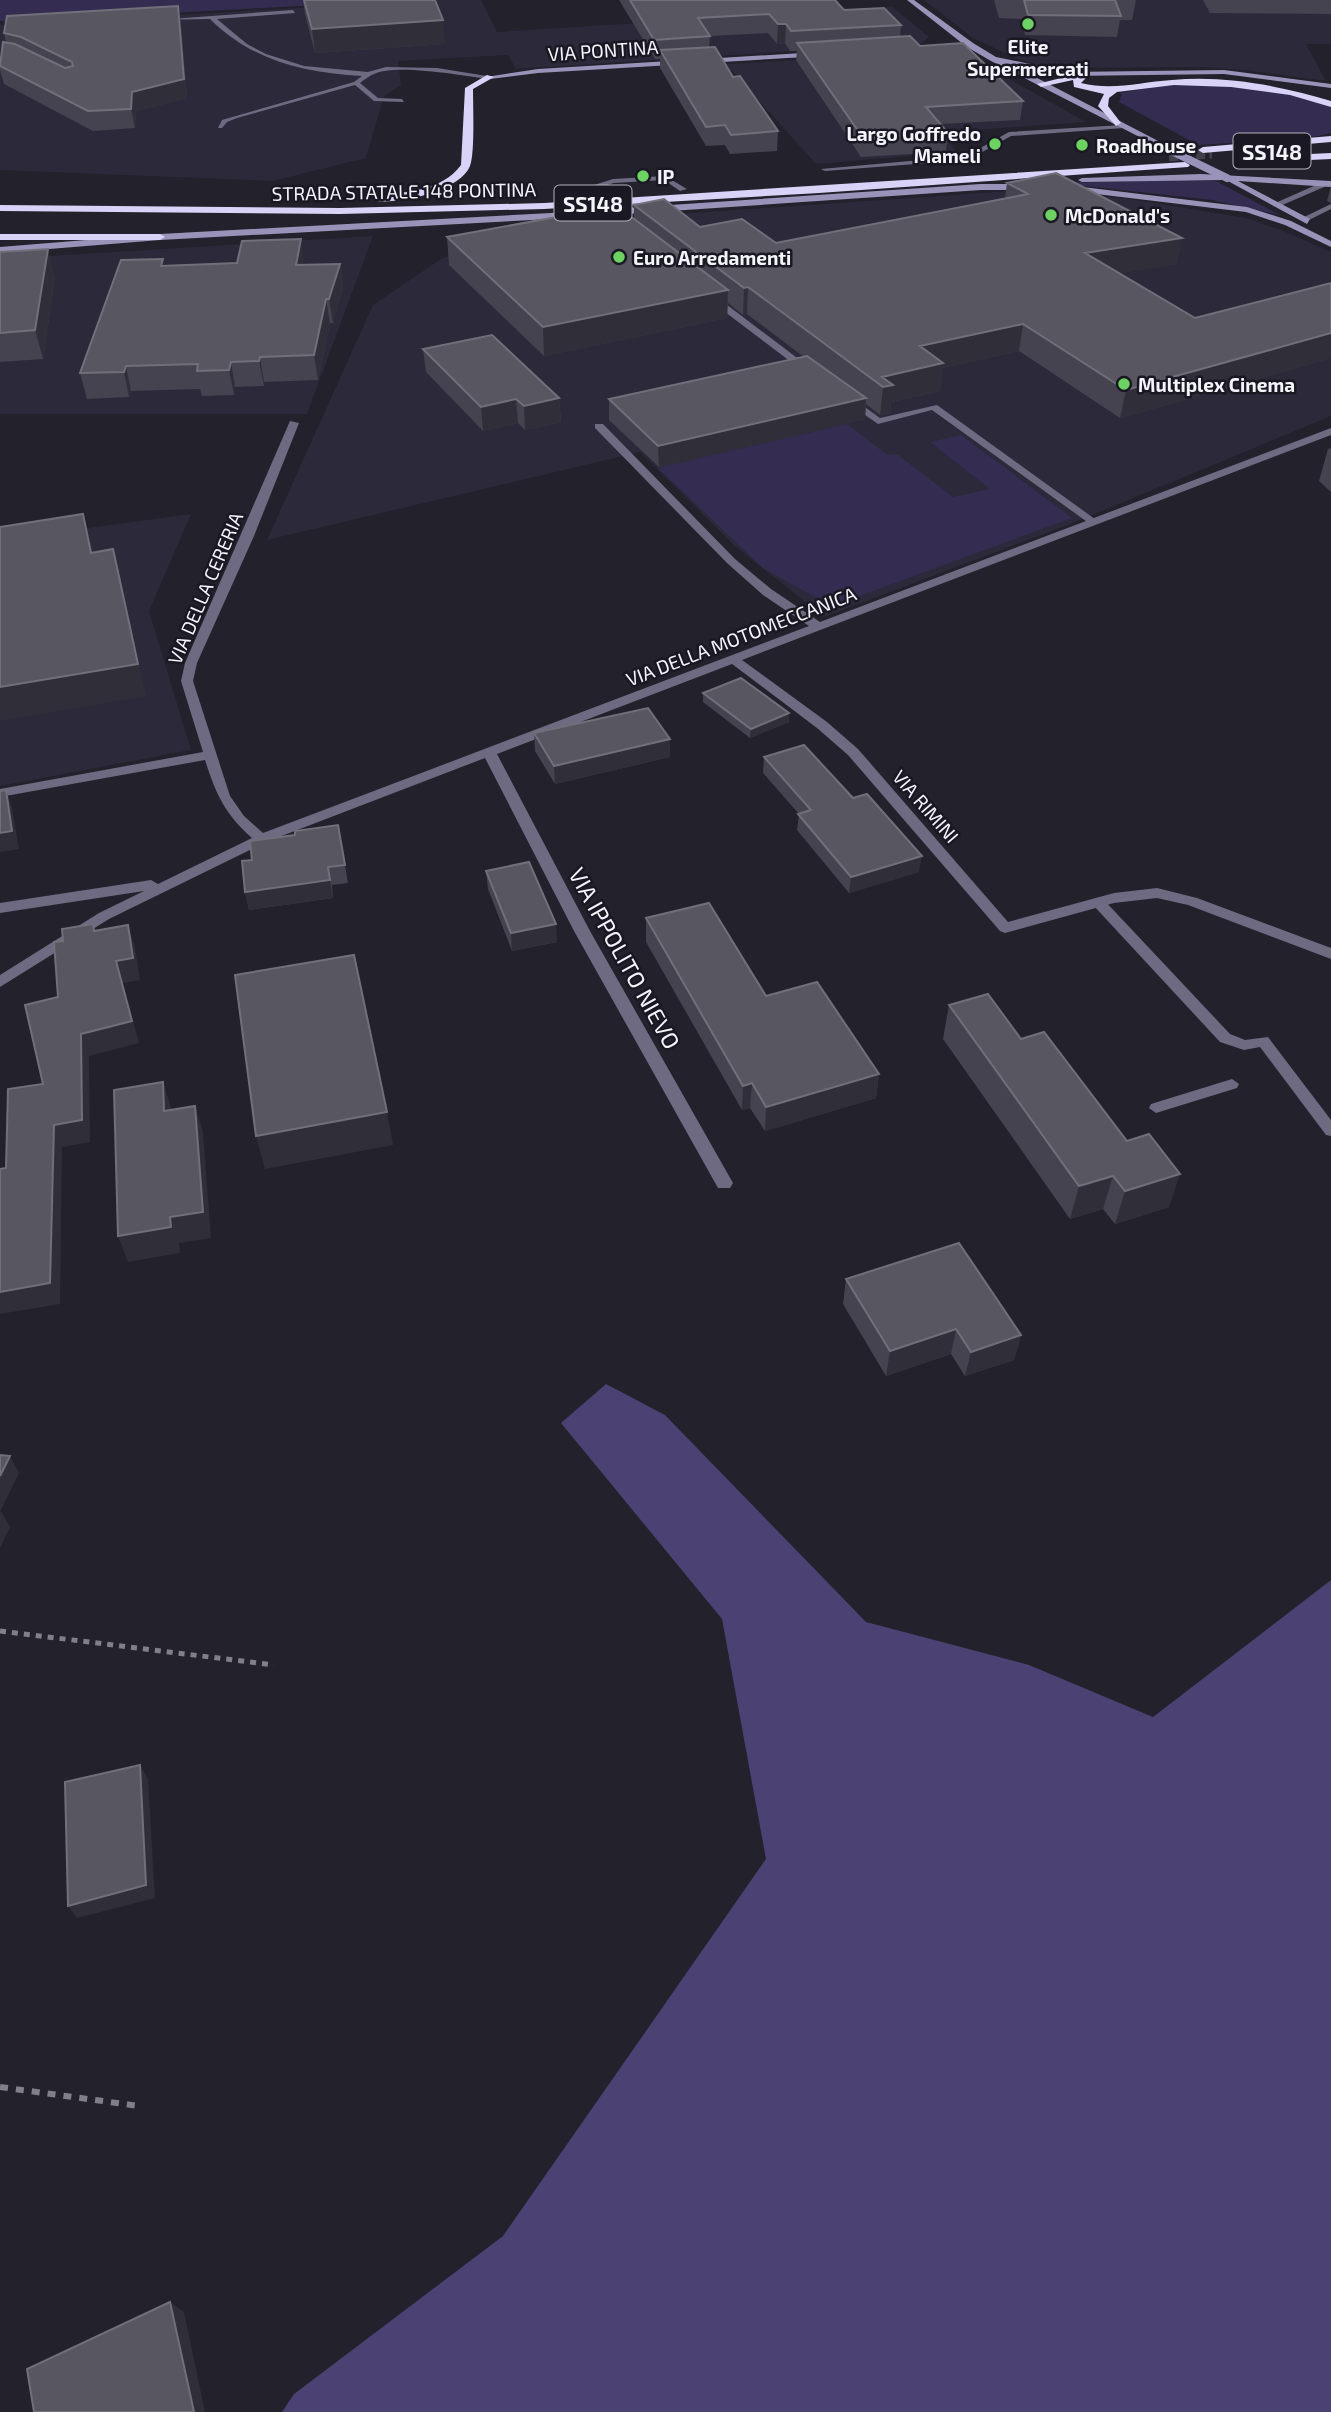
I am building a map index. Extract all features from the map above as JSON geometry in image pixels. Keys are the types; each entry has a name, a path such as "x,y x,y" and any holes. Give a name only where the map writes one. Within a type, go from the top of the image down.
{"highway":[{"path":"1041,84 1085,75"},
{"path":"1085,75 1077,80 1077,86 1091,90 1114,90 1151,84 1215,83 1291,92 1331,104"},
{"path":"356,202 430,190 462,172 466,165 470,88 490,77"},
{"path":"1114,90 1105,97 1103,106 1119,125"},
{"name":"SS148","path":"1331,139 1208,152 1331,147"},
{"path":"1148,155 1164,152"},
{"name":"STRADA STATALE 148 PONTINA","path":"0,199 356,202 560,197 1093,162 1164,152"},
{"name":"SS148","path":"1279,159 1331,156"},
{"path":"1093,162 1134,157"},
{"name":"STRADA STATALE 148 PONTINA","path":"0,208 242,211 452,209 643,201 1185,165"},
{"path":"0,237 160,237"}],"street":[{"path":"910,0 970,45 994,59 1164,152 1227,178 1331,233"},
{"path":"956,46 970,45"},
{"name":"VIA PONTINA","path":"490,77 538,71 831,53"},
{"path":"994,59 1040,70 1085,75 1215,72 1266,76 1331,86"},
{"path":"1280,179 1315,173"},
{"path":"0,250 160,237 583,214 1115,178 1280,179 1330,183"},
{"path":"981,187 1045,187 1234,207 1275,218 1331,244"},
{"name":"VIA DELLA CERERIA","path":"261,839 230,808 208,755 188,688 188,673 295,424"},
{"path":"599,426 731,561 767,592 818,626"},
{"name":"VIA DELLA MOTOMECCANICA","path":"0,982 104,916 261,839 1331,431"},
{"name":"VIA RIMINI","path":"733,659 822,725 853,752 1005,928 1141,893 1174,896 1331,954"},
{"name":"VIA IPPOLITO NIEVO","path":"489,754 582,931 724,1183"},
{"path":"0,793 208,755"},
{"name":"VIA DELLA MOTOMECCANICA","path":"0,908 168,883"}],"lane":[{"path":"147,21 293,12"},
{"path":"212,17 237,42 285,62 319,72 369,74"},
{"path":"220,127 223,121 356,83 369,74 386,69 406,68 490,77"},
{"path":"356,83 374,100 402,100"},
{"path":"825,169 968,158 1009,134 1119,125"},
{"path":"1277,204 1330,183"},
{"path":"1304,219 1331,206"},
{"path":"583,214 612,224"},
{"path":"707,294 824,382"},
{"path":"835,390 878,421 934,407 1094,522"},
{"path":"1098,902 1216,1030 1235,1043 1254,1045 1263,1041 1331,1131"},
{"path":"1156,1108 1232,1084"}],"path":[{"path":"0,1631 274,1665"},
{"path":"0,2087 139,2106"}],"shaded area":[{"path":"0,0 407,0 7,22 0,21"},
{"path":"440,0 481,0 497,32 893,7 929,37 922,43 516,69 508,55 398,61 401,85 384,96 366,158 273,181 0,170 0,25"},
{"path":"924,0 1331,0 1331,44 1306,44 1326,81 1201,67 1047,68 1018,59 973,38"},
{"path":"959,51 1086,122 943,132 957,152 816,164 726,64"},
{"path":"1167,85 1250,87 1312,99 1331,107 1331,133 1309,138 1198,145 1119,102 1122,94 1119,93"},
{"path":"1216,181 1280,215 1212,200 1058,183"},
{"path":"1011,191 1074,193 1136,200 1246,218 1331,252 1331,416 1073,523 824,617 735,546 640,452 267,540 373,305 441,259 510,233 577,221"},
{"path":"373,236 307,414 0,414 0,259"},
{"path":"847,424 886,454 898,455 953,497 990,489 930,442 961,435 1072,518 832,606 764,569 658,468"},
{"path":"191,514 149,611 191,750 0,786 0,540"},
{"path":"606,1384 665,1415 866,1622 1029,1665 1153,1717 1331,1580 1331,2412 282,2412 294,2394 503,2236 766,1859 722,1619 561,1423"}],"building":[{"path":"304,0 435,0 443,20 312,29"},
{"path":"630,0 835,0 844,10 884,8 901,25 791,31 786,24 778,24 769,14 698,18 710,36 654,40"},
{"path":"1024,0 1115,0 1121,16 1028,15"},
{"path":"178,6 184,79 132,92 131,109 88,111 0,66 3,42 15,44 65,68 73,66 72,62 21,37 4,33 7,16"},
{"path":"910,36 920,46 963,43 1023,101 926,107 948,133 863,138 797,43"},
{"path":"715,47 733,77 740,76 778,131 731,135 725,125 706,127 660,50"},
{"path":"1056,173 1182,238 1085,253 1195,318 1331,283 1331,333 1126,390 1023,324 920,346 943,363 882,377 893,385 883,387 634,205 664,199 700,227 742,219 776,243 1028,194 1007,183"},
{"path":"617,206 728,290 543,327 447,237"},
{"path":"301,239 296,265 340,264 329,299 326,299 314,355 260,357 259,361 231,362 229,370 197,371 198,364 126,366 124,372 80,373 121,260 163,259 161,266 237,263 242,241"},
{"path":"48,249 35,330 0,333 0,252"},
{"path":"492,335 559,398 524,406 516,399 481,407 423,349"},
{"path":"807,356 866,398 658,446 609,399"},
{"path":"83,514 91,553 113,549 138,664 0,687 0,527"},
{"path":"741,678 789,713 751,729 703,693"},
{"path":"648,708 670,739 554,766 534,733"},
{"path":"804,745 853,798 867,794 922,856 851,877 798,814 811,810 764,757"},
{"path":"6,790 12,831 0,833 0,791"},
{"path":"338,825 345,865 328,867 330,880 245,892 242,861 252,860 250,841 295,835 295,831"},
{"path":"529,862 556,924 511,933 486,871"},
{"path":"709,903 766,996 817,982 879,1074 766,1107 752,1083 743,1086 646,918"},
{"path":"93,924 94,931 128,925 133,958 116,961 132,1021 81,1034 82,1120 54,1125 50,1283 0,1292 0,1169 6,1168 8,1089 43,1084 25,1005 58,997 54,942 63,941 62,929"},
{"path":"354,955 387,1112 256,1136 235,975"},
{"path":"988,994 1021,1039 1044,1032 1127,1141 1149,1134 1180,1174 1125,1191 1113,1176 1079,1186 949,1005"},
{"path":"163,1082 164,1111 195,1106 203,1212 170,1217 171,1227 118,1236 114,1090"},
{"path":"959,1243 1021,1335 971,1352 956,1329 890,1351 846,1279"},
{"path":"0,1455 10,1456 0,1476"},
{"path":"140,1765 146,1885 68,1906 65,1782"},
{"path":"170,2302 194,2412 34,2412 27,2369"}],"tunnel":[{"path":"1169,157 1212,154"}],"place":[{"name":"Elite Supermercati","path":"1028,24"},
{"name":"Largo Goffredo Mameli","path":"995,144"},
{"name":"Roadhouse","path":"1082,145"},
{"name":"IP","path":"643,176"},
{"name":"McDonald's","path":"1051,215"},
{"name":"Euro Arredamenti","path":"619,257"},
{"name":"Multiplex Cinema","path":"1124,384"}]}
